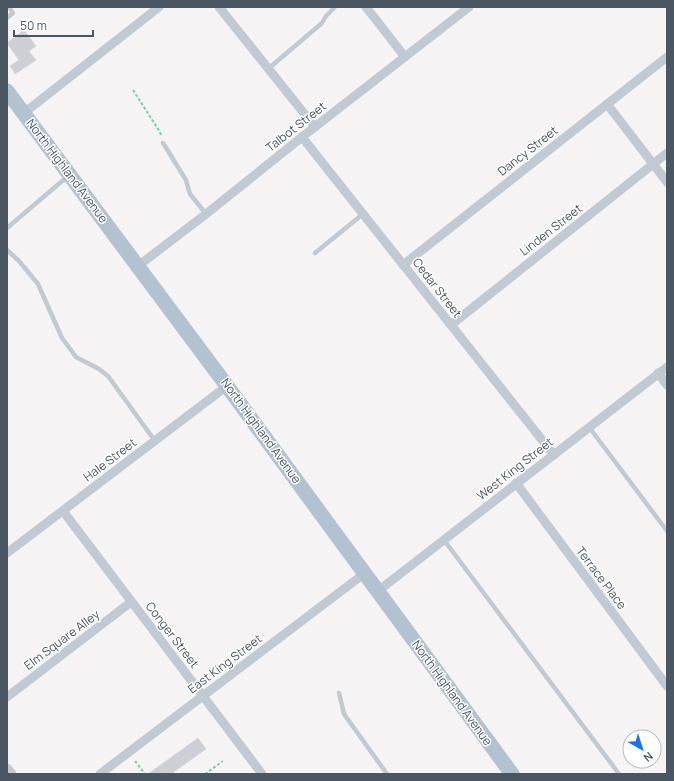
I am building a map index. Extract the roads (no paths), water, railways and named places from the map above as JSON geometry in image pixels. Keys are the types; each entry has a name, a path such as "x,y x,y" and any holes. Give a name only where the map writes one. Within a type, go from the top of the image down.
{"main road":[{"name":"North Highland Avenue","path":"7,91 365,573 507,772"}],"street":[{"path":"24,113 159,7"},
{"path":"218,7 315,127"},
{"path":"366,7 405,57"},
{"name":"Talbot Street","path":"138,266 469,7"},
{"name":"Dancy Street","path":"404,265 667,57"},
{"path":"607,104 667,182"},
{"name":"Cedar Street","path":"302,137 554,455"},
{"name":"Linden Street","path":"451,325 667,154"},
{"name":"West King Street","path":"378,591 667,367"},
{"path":"658,374 667,385"},
{"name":"Hale Street","path":"7,553 227,386"},
{"name":"Terrace Place","path":"516,484 667,686"},
{"name":"Conger Street","path":"63,511 262,774"},
{"name":"East King Street","path":"100,774 365,573"},
{"name":"Elm Square Alley","path":"7,697 131,602"}],"lane":[{"path":"7,18 13,13 9,7"},
{"path":"268,69 322,22 335,7"},
{"path":"163,143 186,180 190,194 206,214"},
{"path":"7,228 70,175"},
{"path":"315,253 363,214"},
{"path":"7,250 19,261 38,284 62,338 76,356 108,376 155,441"},
{"path":"588,427 667,531"},
{"path":"444,540 619,774"},
{"path":"339,693 344,714 387,774"}]}
